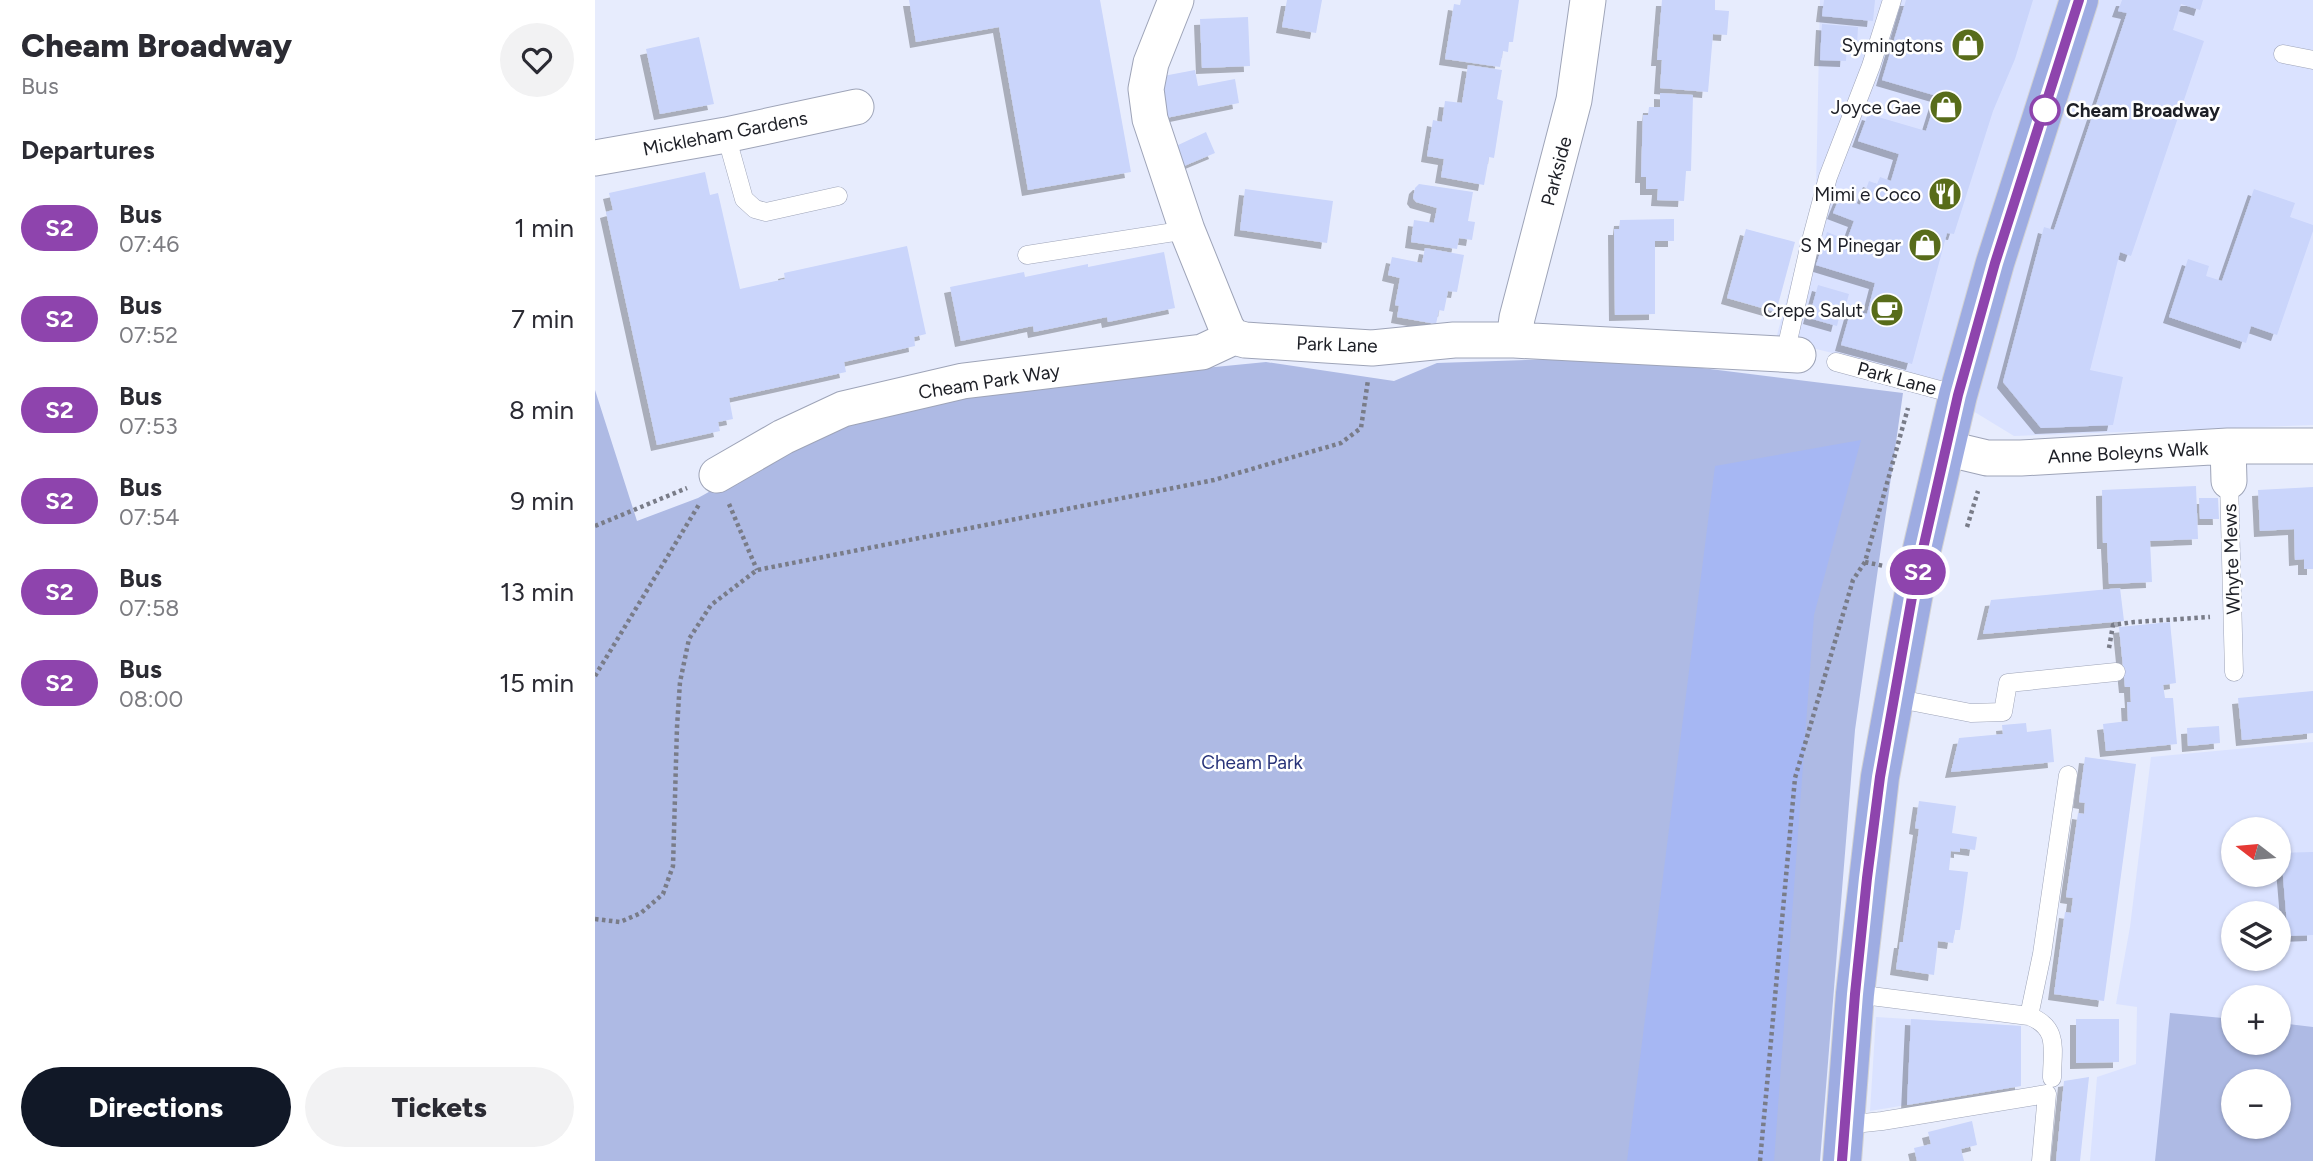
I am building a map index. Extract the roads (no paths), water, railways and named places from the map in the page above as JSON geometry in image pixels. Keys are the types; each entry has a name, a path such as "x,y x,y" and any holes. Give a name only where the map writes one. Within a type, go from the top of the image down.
{"highway":[{"path":"1844,1143 1855,994 1878,790 1912,597 1958,395 1995,263 2079,0"}],"street":[{"path":"1176,0 1151,63 1146,89 1150,119 1187,230 1227,329 1234,337"},
{"name":"Parkside","path":"1514,340 1517,318 1574,100 1588,0"},
{"name":"Mickleham Gardens","path":"595,158 726,135 856,107"},
{"name":"Park Lane","path":"1234,337 1245,340 1372,348 1454,340 1514,340 1791,354"},
{"name":"Cheam Park Way","path":"717,475 783,437 843,409 963,381 1202,352 1234,337"},
{"name":"Anne Boleyns Walk","path":"1945,448 1987,458 2021,458 2228,446 2313,446"},
{"name":"Whyte Mews","path":"2228,446 2229,481"}],"lane":[{"path":"1791,354 1809,248 1828,177 1871,66 1892,0"},
{"path":"2283,54 2313,60"},
{"path":"726,135 744,199 755,209 766,212 838,196"},
{"path":"1027,255 1187,230"},
{"name":"Park Lane","path":"1836,362 1958,395"},
{"name":"Whyte Mews","path":"2229,481 2234,672"},
{"path":"1894,698 1971,713 2003,712 2008,683 2111,673"},
{"path":"2029,1016 2042,954 2068,775"},
{"path":"1855,994 2029,1016 2047,1026 2053,1037 2052,1078"},
{"path":"1844,1143 1882,1121 2047,1094 2041,1161"}],"place":[{"name":"Symingtons","path":"1968,45"},
{"name":"Joyce Gae","path":"1946,107"},
{"name":"Cheam Broadway","path":"2045,110"},
{"name":"Mimi e Coco","path":"1945,194"},
{"name":"S M Pinegar","path":"1925,245"},
{"name":"Crepe Salut","path":"1887,310"}],"park label":[{"name":"Cheam Park","path":"1252,762"}]}
